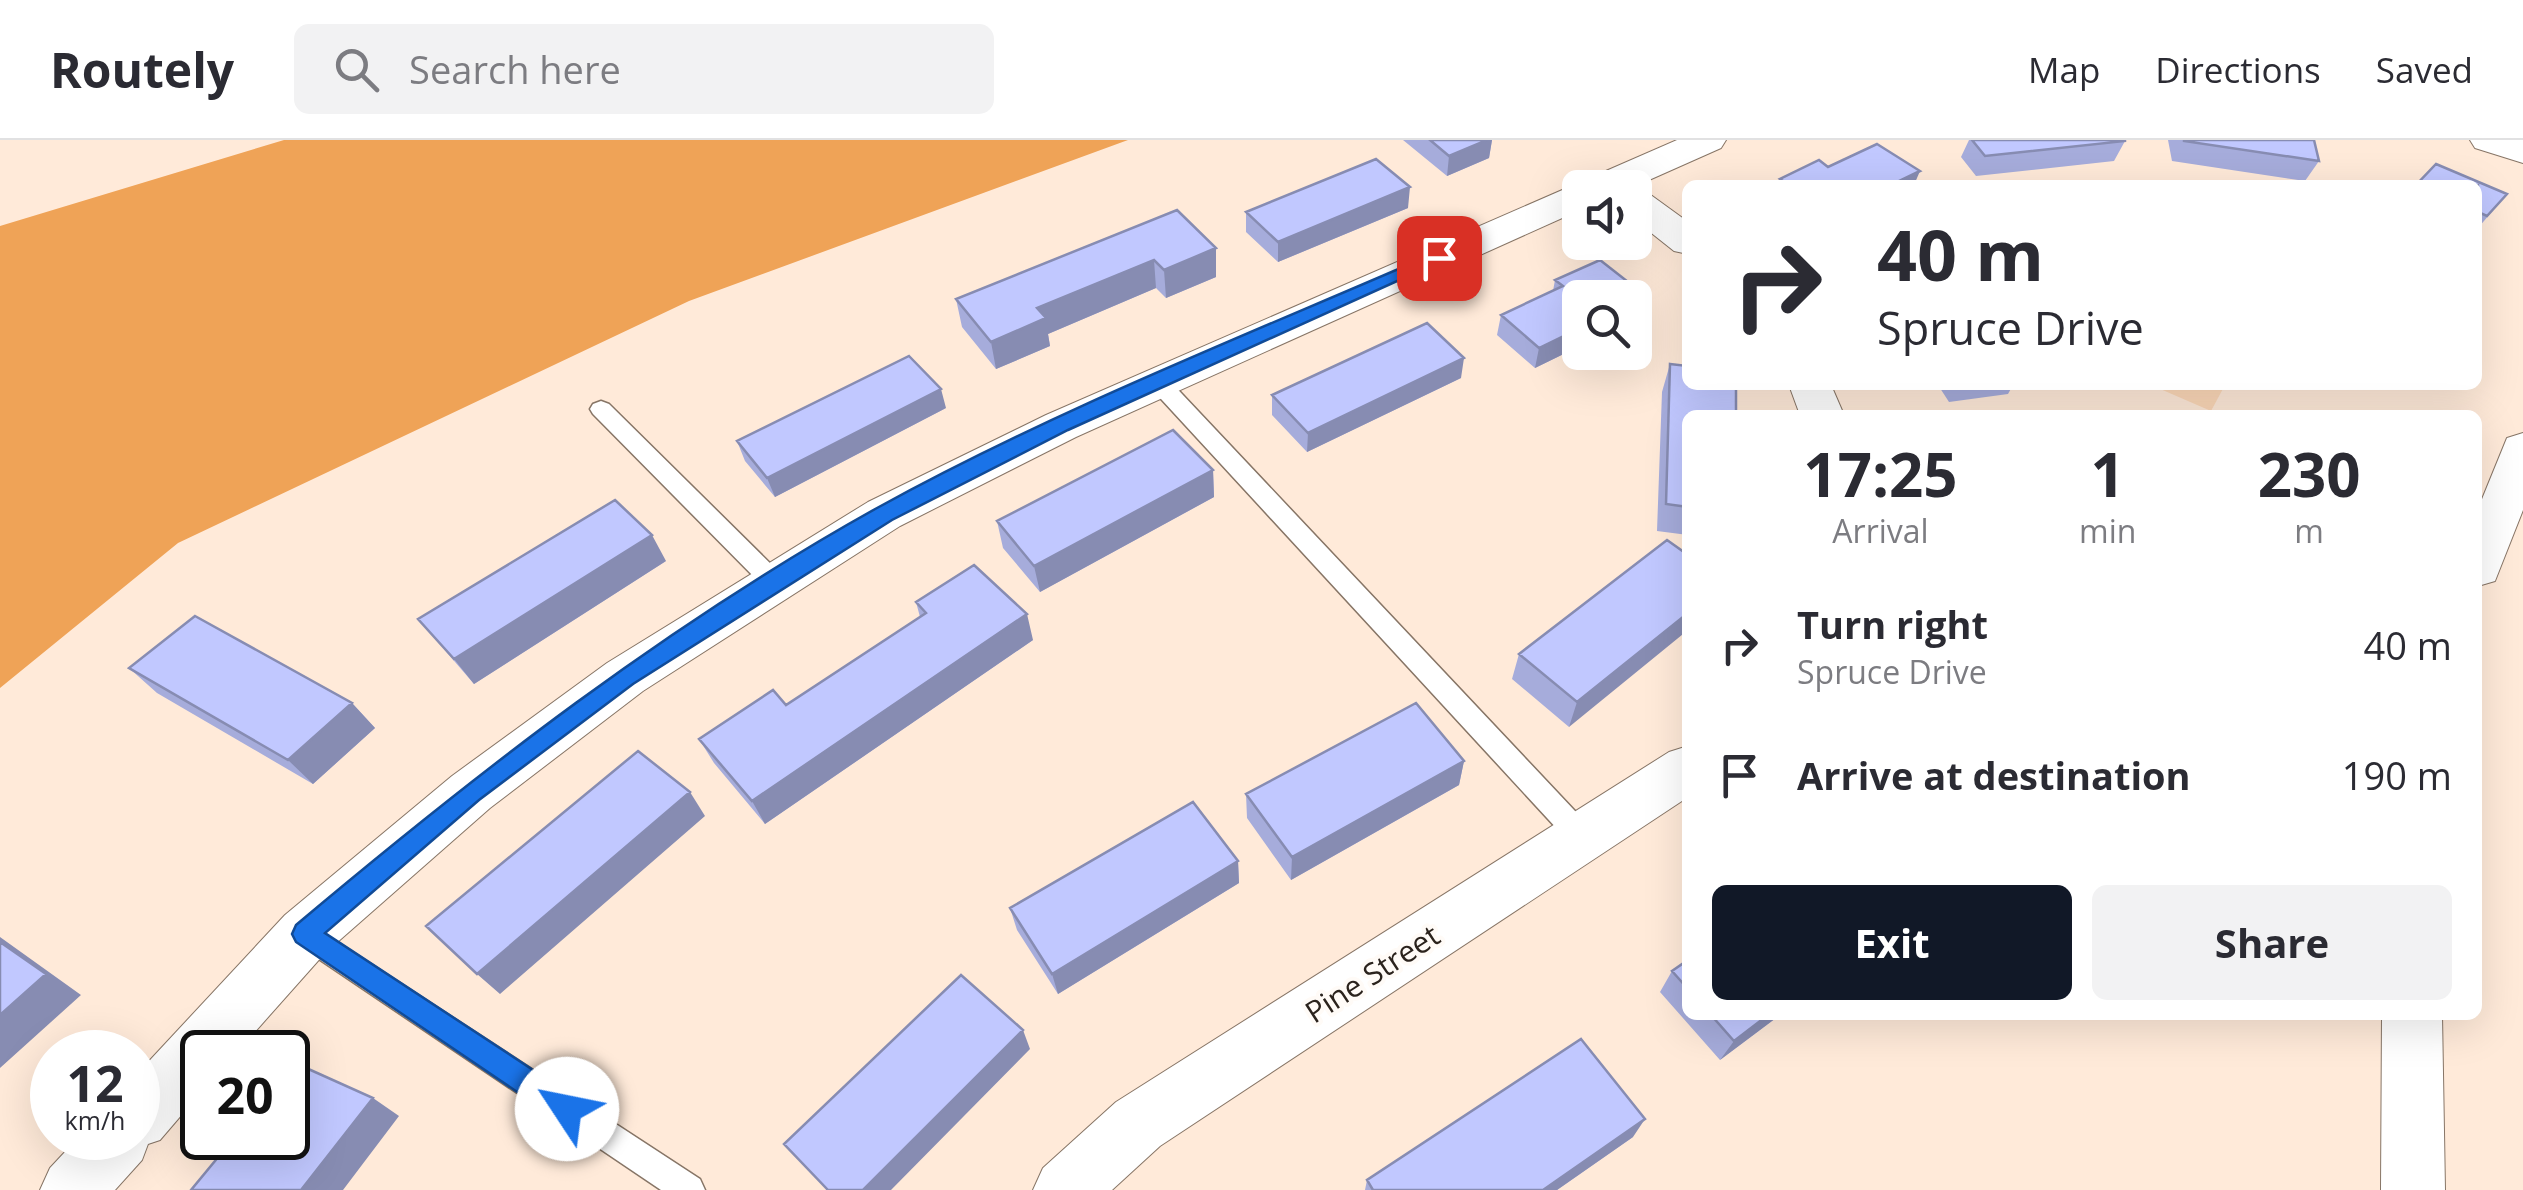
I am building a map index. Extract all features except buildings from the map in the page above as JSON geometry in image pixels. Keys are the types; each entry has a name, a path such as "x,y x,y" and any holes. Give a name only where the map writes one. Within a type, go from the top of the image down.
{"street":[{"path":"1649,170 1708,140"},
{"path":"2488,140 2523,152"},
{"path":"160,1094 305,934 471,792 625,678 774,583 884,514 1158,382 1562,211"},
{"path":"1652,219 1682,238"},
{"path":"2482,558 2523,450"},
{"name":"Pine Street","path":"1065,1190 1138,1124 1682,772"},
{"path":"2412,1020 2413,1190"},
{"path":"72,1190 100,1160"}],"lane":[{"path":"1158,382 1581,836"},
{"path":"601,409 774,583"},
{"path":"305,934 690,1190"}],"shaded area":[{"path":"284,140 1128,140 689,301 178,543 0,688 0,226"},
{"path":"2163,390 2222,390 2209,410"}],"route":[{"path":"567,1109 305,934 471,792 625,678 884,514 1061,426 1439,258"}]}
